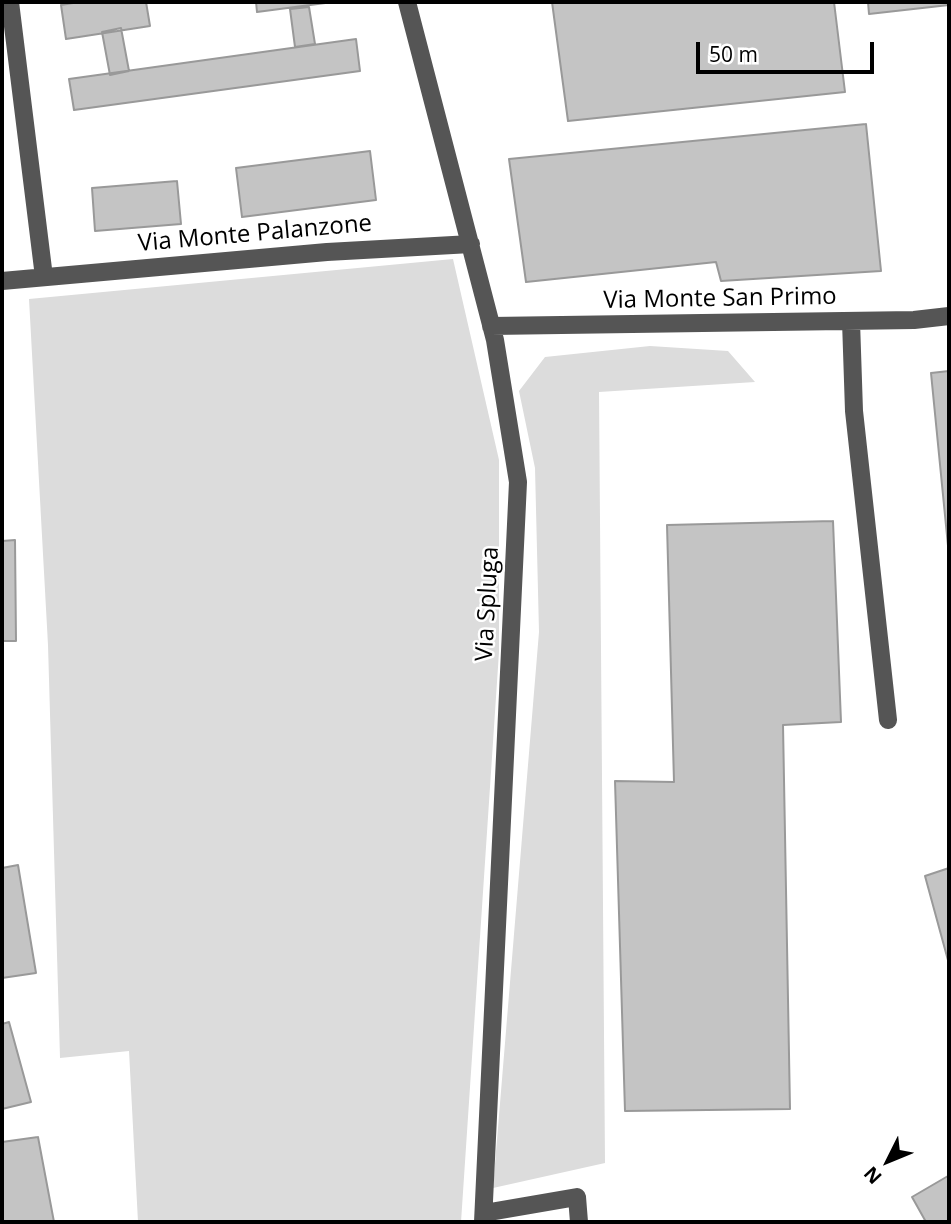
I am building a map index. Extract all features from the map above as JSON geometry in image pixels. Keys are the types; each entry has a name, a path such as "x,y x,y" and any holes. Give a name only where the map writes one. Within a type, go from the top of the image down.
{"street":[{"path":"10,2 44,277"},
{"name":"Via Spluga","path":"407,2 491,326 518,482 484,1218"},
{"name":"Via Monte Palanzone","path":"2,281 327,252 471,244"},
{"name":"Via Monte San Primo","path":"491,326 851,321 949,316"},
{"path":"851,321 854,411 888,720"},
{"path":"484,1218 577,1197 579,1222"}],"shaded area":[{"path":"453,259 499,460 499,652 461,1222 138,1222 129,1051 60,1058 48,645 29,299"},
{"path":"650,346 728,351 755,382 599,392 605,1163 493,1188 539,632 535,468 519,391 545,357"}],"building":[{"path":"79,2 146,2 150,26 66,39 61,5"},
{"path":"256,2 333,2 257,12"},
{"path":"552,2 834,2 845,92 568,121"},
{"path":"868,2 949,2 949,5 869,14"},
{"path":"309,7 315,44 295,47 290,9"},
{"path":"121,28 129,71 110,75 102,32"},
{"path":"356,39 360,71 74,110 69,79"},
{"path":"866,124 881,271 721,281 716,262 526,282 509,159"},
{"path":"370,151 376,200 242,217 236,168"},
{"path":"177,181 181,224 95,231 92,188"},
{"path":"949,371 949,556 931,373"},
{"path":"833,521 841,722 783,725 790,1109 625,1111 615,781 674,782 667,525"},
{"path":"15,540 16,641 2,641 2,541"},
{"path":"18,865 36,973 2,978 2,868"},
{"path":"949,868 949,964 925,876"},
{"path":"9,1022 31,1102 2,1109 2,1024"},
{"path":"38,1137 54,1222 2,1222 2,1142"},
{"path":"948,1176 949,1222 926,1222 912,1197"}]}
